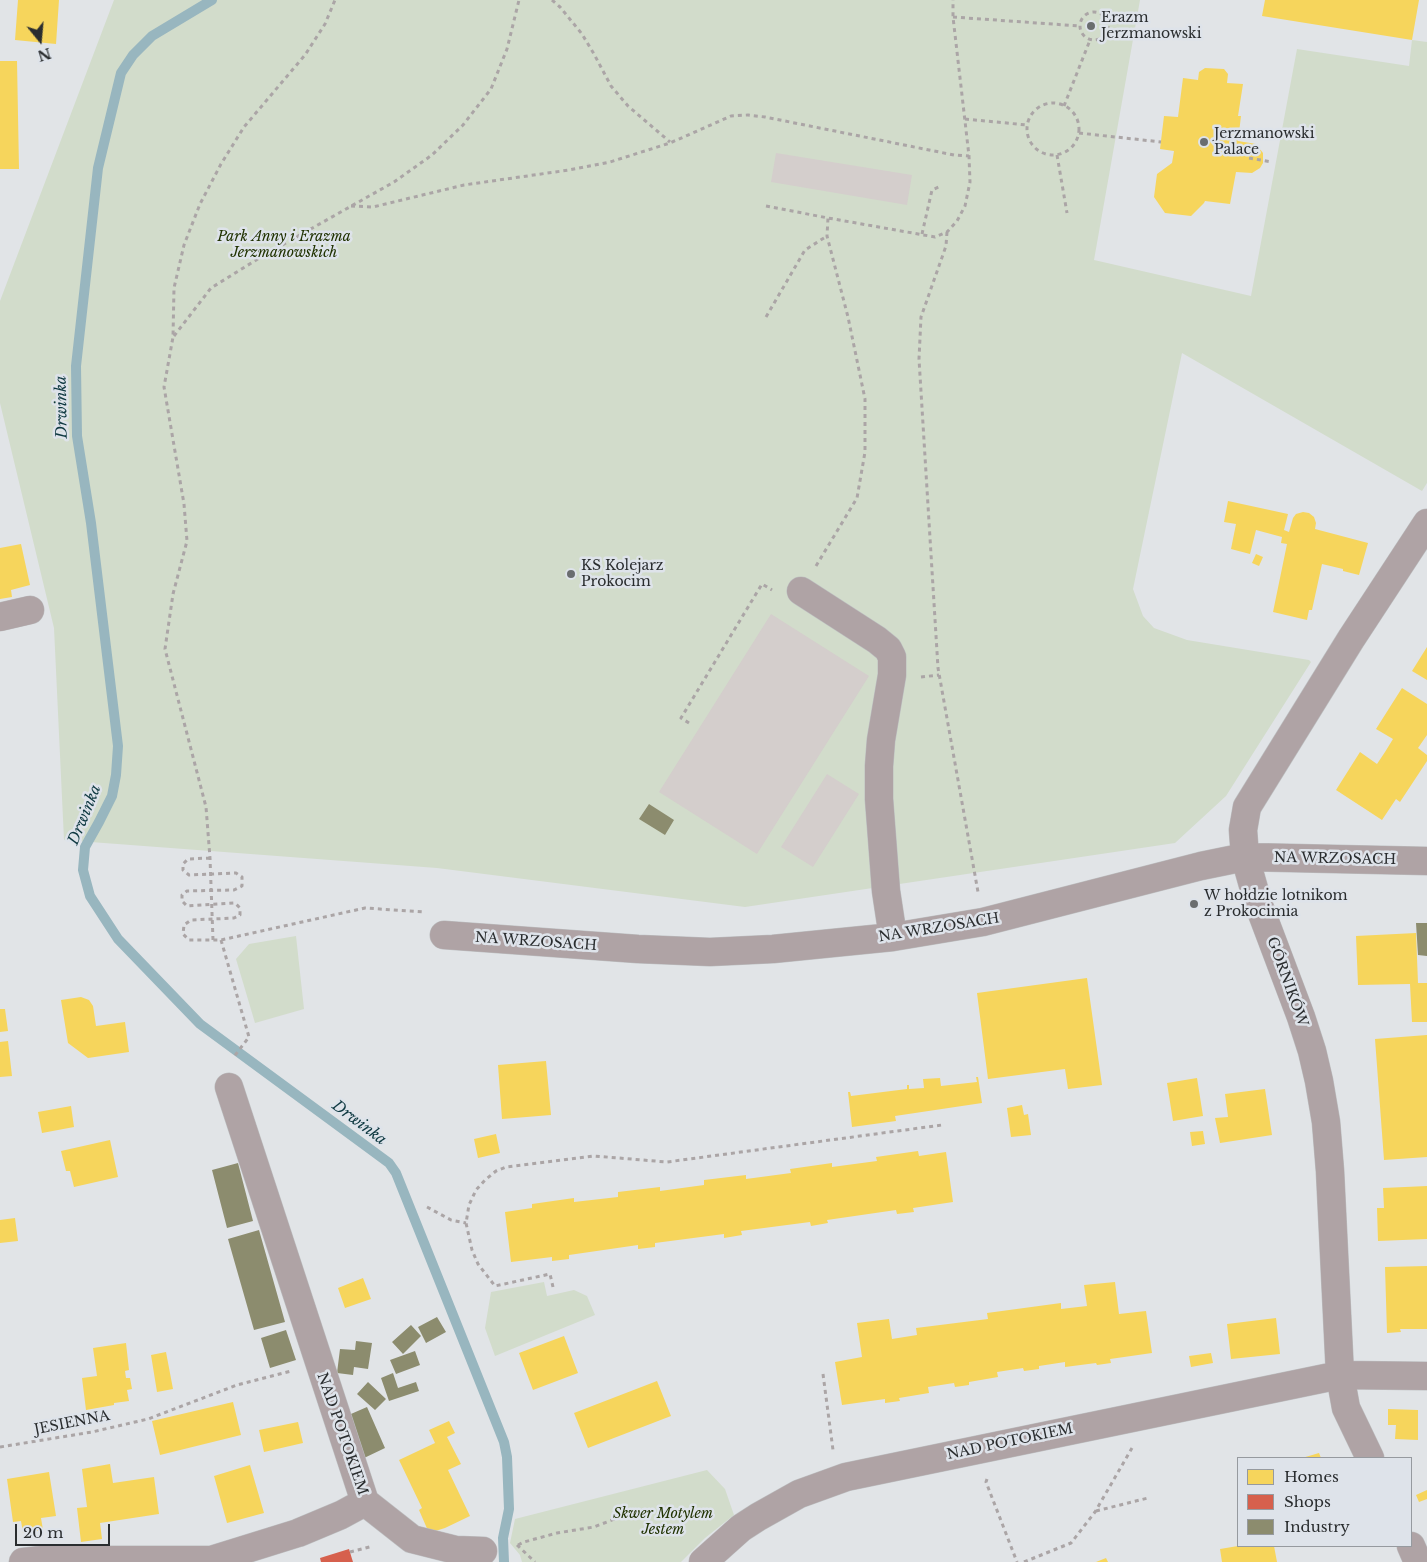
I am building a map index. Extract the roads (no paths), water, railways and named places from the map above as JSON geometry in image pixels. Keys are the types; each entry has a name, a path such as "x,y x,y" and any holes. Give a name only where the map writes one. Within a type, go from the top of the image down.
{"street":[{"name":"GÓRNIKÓW","path":"1370,1457 1346,1408 1340,1375 1330,1172 1320,1081 1304,1025 1258,902 1245,857 1243,830 1247,807 1351,639 1427,523"},
{"path":"801,591 877,640 888,649 892,657 892,675 881,740 879,799 886,891 893,936"},
{"path":"0,617 30,610"},
{"name":"NA WRZOSACH","path":"444,935 638,949 710,952 773,950 893,936 983,922 1201,866 1245,857 1427,861"},
{"name":"NAD POTOKIEM","path":"23,1562 42,1560 211,1560 298,1533 341,1515 365,1502 318,1363 229,1075"},
{"name":"NAD POTOKIEM","path":"702,1562 741,1528 758,1517 799,1494 846,1476 1340,1375 1427,1376"},
{"path":"365,1502 412,1539 456,1550 483,1551"},
{"path":"1410,1547 1418,1562"}],"waterway":[{"name":"Drwinka","path":"212,0 152,36 133,55 121,73 98,168 76,366 77,436 91,523 118,746 112,796 85,847 83,870 90,896 118,939 200,1024 389,1163 396,1173 504,1442 507,1457 509,1509 503,1538 504,1562"}],"place":[{"name":"Erazm Jerzmanowski","path":"1091,26"},
{"name":"Jerzmanowski Palace","path":"1204,142"},
{"name":"KS Kolejarz Prokocim","path":"571,574"},
{"name":"W hołdzie lotnikom z Prokocimia","path":"1194,904"}],"park label":[{"name":"Park Anny i Erazma Jerzmanowskich","path":"284,246"},
{"name":"Skwer Motylem Jestem","path":"663,1522"}]}
